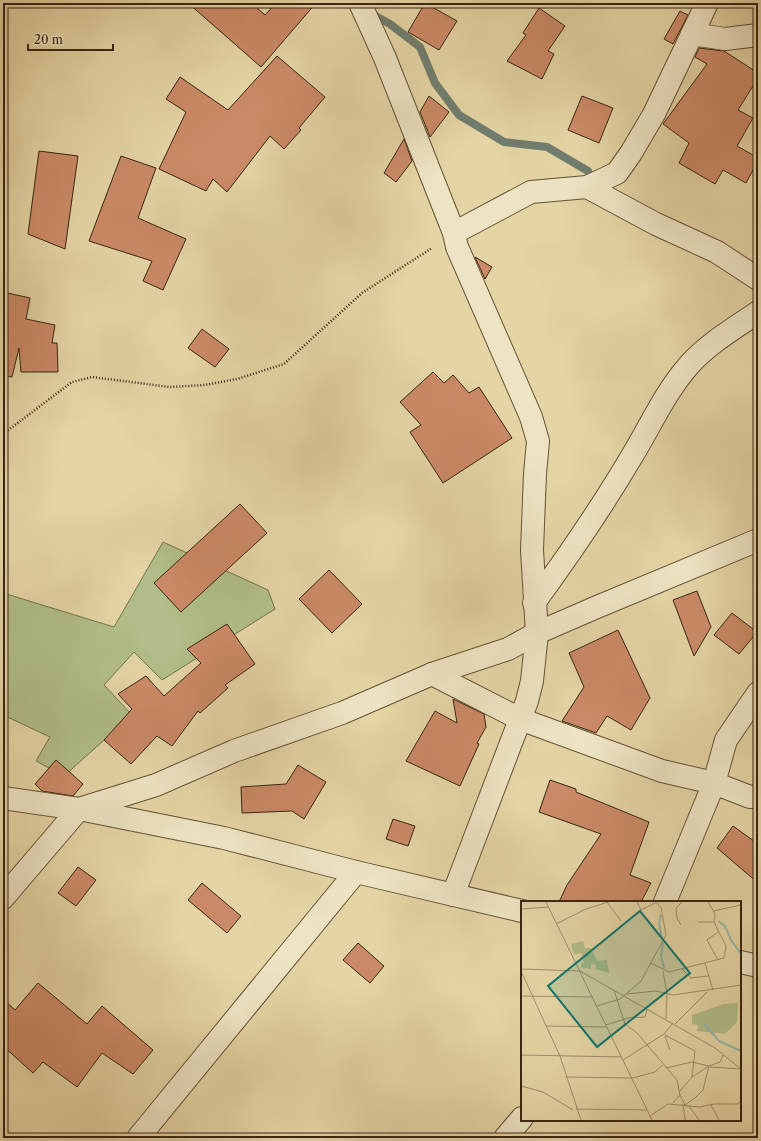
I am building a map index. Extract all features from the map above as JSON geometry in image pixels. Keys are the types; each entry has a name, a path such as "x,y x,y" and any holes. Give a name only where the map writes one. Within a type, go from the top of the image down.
{"street":[{"path":"360,3 385,58 454,233 457,247 531,417 538,441 534,474 532,550 537,633 532,681 520,719 453,895"},
{"path":"454,233 531,192 587,187 617,173 631,154 654,114 707,3"},
{"path":"692,34 725,39 758,35"},
{"path":"587,187 656,224 717,252 758,279"},
{"path":"534,603 596,516 641,442 670,389 691,363 714,343 758,312"},
{"path":"3,898 80,809 156,785 234,751 342,713 432,674 508,649 537,633 597,606 758,540"},
{"path":"432,674 520,719 662,771 714,783 750,796 758,796"},
{"path":"664,901 714,783 726,740 758,693"},
{"path":"3,798 80,809 224,838 356,872 521,911"},
{"path":"138,1138 356,872"},
{"path":"741,962 758,966"},
{"path":"505,1138 521,1119"}],"path":[{"path":"3,434 72,382 92,377 170,386 205,385 237,379 284,364 362,293 454,233"}],"green space":[{"path":"163,542 268,590 275,609 162,680 134,652 104,685 132,715 64,776 36,761 50,737 3,715 3,593 114,627"}],"building":[{"path":"188,3 251,3 265,15 276,3 316,3 261,67"},
{"path":"425,3 457,21 439,50 408,32"},
{"path":"539,8 565,26 548,51 554,54 542,79 507,61 526,35 523,33"},
{"path":"680,11 688,15 673,44 664,39"},
{"path":"699,48 724,51 758,73 758,78 738,110 753,118 737,146 758,158 758,161 746,183 723,170 715,184 679,163 689,143 663,124 707,64 695,57"},
{"path":"277,56 325,97 299,128 301,130 284,149 270,136 227,192 213,179 206,191 159,169 186,112 166,99 180,77 228,110"},
{"path":"429,96 449,112 430,137 420,112"},
{"path":"582,96 613,108 599,143 568,130"},
{"path":"404,139 412,161 396,182 384,173"},
{"path":"39,151 78,156 65,249 28,234"},
{"path":"121,156 156,168 138,218 186,239 163,290 143,281 152,261 89,241"},
{"path":"475,257 492,267 485,279"},
{"path":"3,292 30,298 26,319 55,325 52,343 57,343 58,372 21,372 19,348 12,377 3,376"},
{"path":"202,329 229,349 215,367 188,348"},
{"path":"433,372 444,383 453,375 469,393 479,387 512,438 443,483 410,432 421,425 400,402"},
{"path":"240,504 267,533 181,612 154,583"},
{"path":"329,570 362,604 332,633 299,599"},
{"path":"697,591 711,627 694,656 673,600"},
{"path":"732,613 757,632 739,654 714,635"},
{"path":"227,624 255,664 225,685 228,688 200,713 198,711 172,746 157,736 131,764 104,740 132,709 118,694 146,676 164,696 201,663 187,649"},
{"path":"618,630 650,698 631,730 607,716 596,733 562,721 584,687 569,653"},
{"path":"453,699 484,714 486,727 477,743 479,744 460,786 406,761 435,711 457,723"},
{"path":"56,760 83,784 73,796 42,791 35,784"},
{"path":"298,765 326,782 304,819 292,811 242,813 241,787 286,784"},
{"path":"550,780 576,789 576,792 649,822 630,875 651,883 642,901 559,901 567,885 601,834 539,812"},
{"path":"393,819 415,826 408,846 386,839"},
{"path":"733,826 758,844 758,883 717,848"},
{"path":"78,867 96,880 76,906 58,893"},
{"path":"202,883 241,916 227,933 188,900"},
{"path":"358,943 384,966 370,983 343,960"},
{"path":"38,983 87,1024 102,1006 153,1050 133,1074 102,1053 77,1087 43,1062 33,1073 3,1046 3,999 15,1010"}],"waterway":[{"path":"370,13 390,24 420,47 435,83 459,115 504,142 547,147 588,171"}]}
